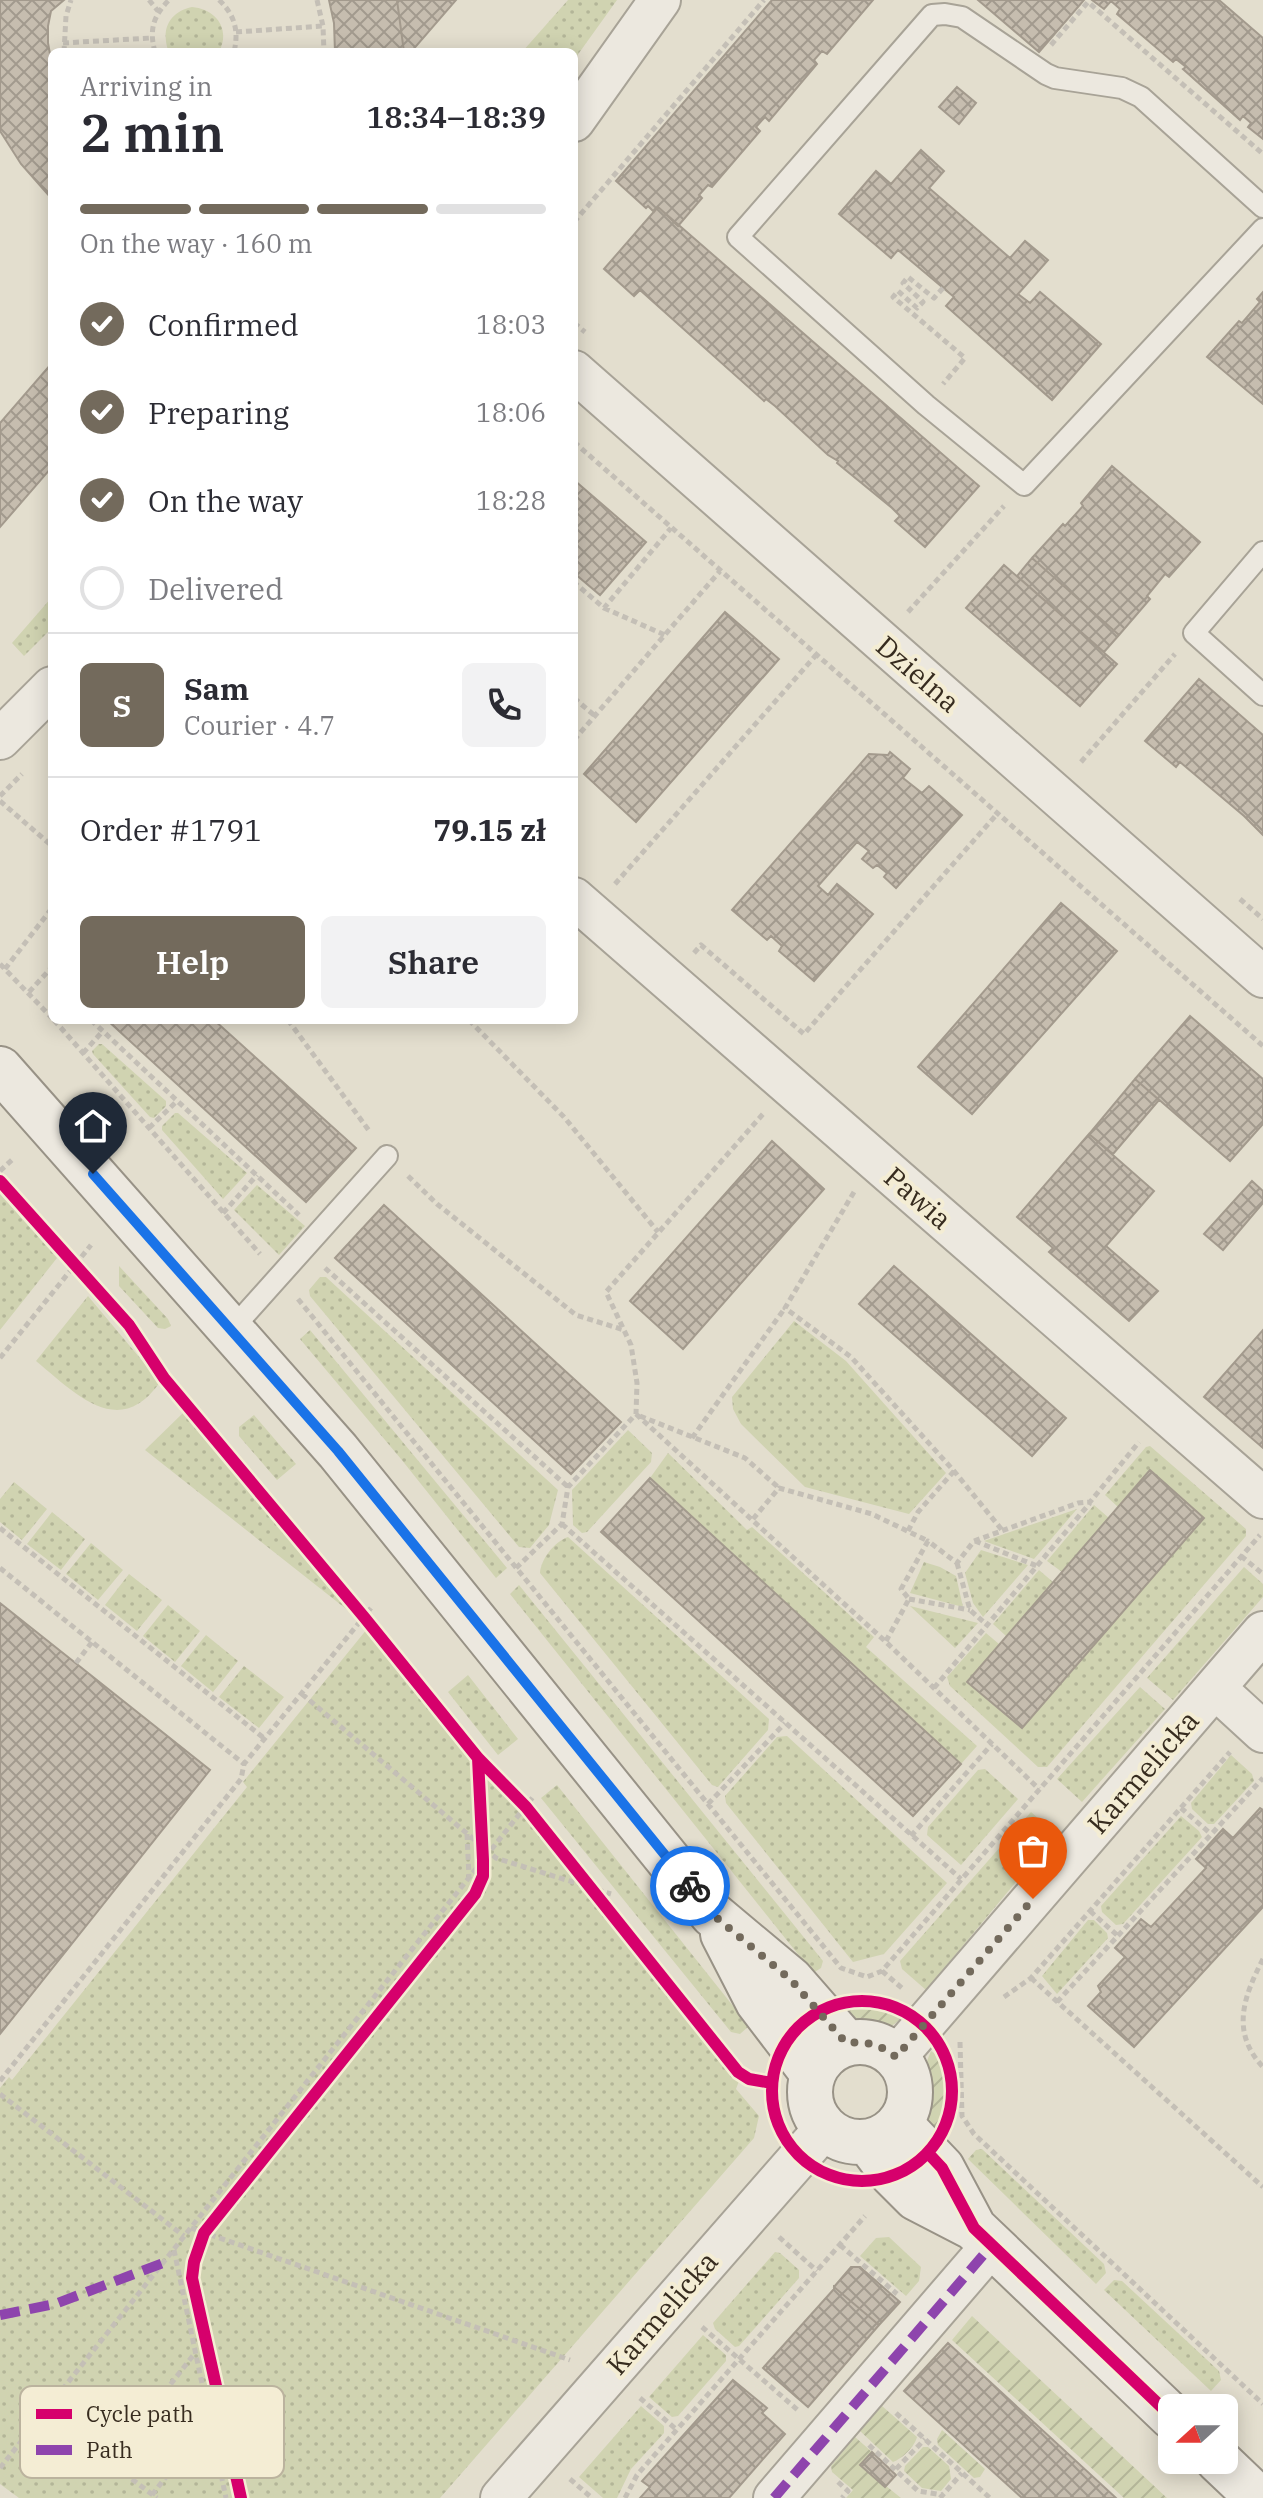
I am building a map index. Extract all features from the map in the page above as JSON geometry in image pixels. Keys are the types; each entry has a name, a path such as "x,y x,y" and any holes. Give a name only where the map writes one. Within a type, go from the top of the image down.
{"street":[{"path":"578,115 660,0"},
{"name":"Dzielna","path":"578,375 1263,977"},
{"path":"0,739 48,691"},
{"name":"Pawia","path":"578,901 1263,1498"},
{"path":"0,1069 338,1451 712,1914 791,1980 846,2043"},
{"name":"Karmelicka","path":"909,2041 1263,1632"},
{"path":"1215,1688 1248,1740"},
{"path":"712,1914 758,2002 813,2074"},
{"path":"983,2236 942,2168 899,2140 842,2140 815,2116 809,2093 813,2074 830,2051 846,2043 909,2041 909,2103 899,2140 893,2175 916,2198 983,2236 1158,2404"},
{"name":"Karmelicka","path":"501,2498 825,2128"},
{"path":"774,2498 825,2419 869,2388 983,2236"},
{"path":"1233,2474 1258,2498"}],"lane":[{"path":"1263,207 1141,97 1122,88 1046,74 962,17 945,14 932,15 738,237 926,405 1024,485 1263,229"},
{"path":"1263,552 1194,633 1263,695"},
{"path":"232,1329 278,1274 387,1156"}],"path":[{"path":"64,48 71,0"},
{"path":"149,0 158,11"},
{"path":"154,48 152,24 158,11 169,0"},
{"path":"220,0 230,12 236,32 234,48"},
{"path":"317,0 324,48"},
{"path":"578,217 764,0"},
{"path":"236,32 323,26"},
{"path":"63,43 151,38"},
{"path":"926,405 965,358 893,297 898,291 917,308 923,302 903,283 908,277 934,298 943,288"},
{"path":"578,446 1263,1046"},
{"path":"908,612 1024,485"},
{"path":"604,608 671,528"},
{"path":"578,735 720,571"},
{"path":"578,586 604,608 665,635"},
{"path":"614,885 816,655"},
{"path":"1081,762 1168,662"},
{"path":"578,701 595,716"},
{"path":"0,801 48,843"},
{"path":"692,955 701,945 804,1034 997,814"},
{"path":"5,969 48,913"},
{"path":"0,964 48,1013"},
{"path":"29,992 48,971"},
{"path":"44,975 48,979"},
{"path":"57,1024 278,1274 841,1968 867,1977 882,1971 1263,1532"},
{"path":"95,1024 317,1232"},
{"path":"291,1024 387,1156 437,1204 576,1315 624,1330"},
{"path":"473,1024 564,1117 658,1232"},
{"path":"83,1053 103,1031"},
{"path":"149,1128 177,1101"},
{"path":"516,1568 562,1524 568,1487 636,1414 637,1383 631,1345 606,1292 769,1107"},
{"path":"0,1171 14,1158"},
{"path":"223,1213 257,1175"},
{"path":"692,1438 785,1308 858,1185"},
{"path":"0,1358 80,1270 91,1245"},
{"path":"303,1247 568,1487"},
{"path":"66,1254 80,1270"},
{"path":"785,1308 851,1357 954,1471 1002,1530"},
{"path":"636,1414 745,1458 779,1488 872,1514 928,1541 957,1563 970,1610"},
{"path":"636,1414 886,1642 1039,1789"},
{"path":"934,1688 1145,1435"},
{"path":"908,1531 918,1512 954,1471"},
{"path":"753,1519 779,1488"},
{"path":"957,1563 974,1541 1078,1503 1090,1502"},
{"path":"562,1524 961,1879"},
{"path":"0,1528 265,1739"},
{"path":"928,1541 901,1589 909,1599 970,1610 987,1625"},
{"path":"974,1541 1037,1566"},
{"path":"1241,1556 1263,1574"},
{"path":"0,1568 244,1764"},
{"path":"886,1642 909,1599"},
{"path":"354,1604 368,1612 373,1628"},
{"path":"0,2081 241,1779 244,1764 368,1612"},
{"path":"76,1663 92,1642"},
{"path":"302,1694 474,1832 485,1852 611,1894"},
{"path":"708,1804 785,1723"},
{"path":"1248,1740 1181,1808 1031,1978 1263,2187"},
{"path":"911,1836 992,1744"},
{"path":"1057,2002 1263,1778"},
{"path":"65,2386 184,2236 474,1882 483,1876 485,1852 525,1801 535,1818"},
{"path":"1181,1808 1211,1834"},
{"path":"474,1832 474,1882"},
{"path":"572,1864 610,1911"},
{"path":"1090,1911 1118,1936"},
{"path":"1263,1959 1241,2010 1246,2039 1263,2067"},
{"path":"882,1971 904,1990"},
{"path":"960,2037 962,2116 974,2134 1263,2404"},
{"path":"899,2140 944,2127 953,2091 946,2058 909,2041"},
{"path":"0,2094 184,2236"},
{"path":"625,2498 637,2475 865,2216"},
{"path":"198,2247 214,2221"},
{"path":"191,2228 571,2360"},
{"path":"778,2237 817,2271"},
{"path":"840,2245 908,2303"},
{"path":"174,2249 203,2386"},
{"path":"193,2270 192,2278 216,2386"},
{"path":"701,2326 739,2359 896,2469 918,2491 942,2496 962,2473"},
{"path":"169,2386 196,2352"},
{"path":"869,2388 990,2498"},
{"path":"639,2397 677,2430"},
{"path":"896,2469 925,2439"},
{"path":"0,2468 20,2443"},
{"path":"129,2478 154,2496 167,2478"},
{"path":"222,2478 226,2498"},
{"path":"569,2478 592,2498"}],"green space":[{"path":"568,0 617,0 578,54 578,48 526,48"},
{"path":"184,9 201,9 214,16 222,28 220,48 168,48 169,22"},
{"path":"48,602 48,632 24,656 12,643"},
{"path":"99,1044 166,1101 166,1106 154,1118 93,1054 92,1051"},
{"path":"175,1113 247,1173 223,1199 162,1130 162,1126"},
{"path":"257,1185 305,1226 279,1255 234,1210"},
{"path":"0,1194 57,1258 0,1330"},
{"path":"119,1266 171,1326 158,1328 119,1286"},
{"path":"320,1277 326,1277 558,1490 549,1525 530,1548 519,1547 310,1296 309,1290"},
{"path":"88,1296 160,1382 144,1399 129,1408 113,1410 97,1406 36,1361"},
{"path":"794,1321 846,1361 946,1473 909,1514 805,1487 741,1424 733,1409 732,1397"},
{"path":"310,1330 507,1568 496,1578 300,1339"},
{"path":"185,1411 352,1610 350,1612 145,1450"},
{"path":"254,1415 296,1464 277,1480 239,1436 239,1427"},
{"path":"628,1430 652,1453 651,1462 587,1532 582,1533 573,1525 572,1490"},
{"path":"1150,1446 1246,1529 1246,1536 1047,1767 1038,1767 950,1686 947,1677 986,1633 999,1644 967,1682 1021,1727 1204,1518 1150,1471 1118,1507 1105,1495"},
{"path":"668,1453 747,1530 752,1527 874,1637 866,1647 977,1746 961,1764 650,1478"},
{"path":"14,1482 47,1509 22,1540 0,1522 0,1499"},
{"path":"1094,1505 1109,1518 1062,1572 1047,1561"},
{"path":"1077,1509 1034,1559 984,1541"},
{"path":"52,1512 85,1539 61,1570 27,1544"},
{"path":"568,1537 769,1719 768,1730 718,1787 712,1785 540,1573 549,1552"},
{"path":"91,1543 123,1570 98,1600 66,1574"},
{"path":"981,1550 1028,1565 983,1617 973,1603 965,1573"},
{"path":"924,1562 956,1576 963,1607 910,1593"},
{"path":"1244,1567 1263,1584 1263,1597 1173,1700 1147,1678"},
{"path":"1039,1570 1053,1582 1006,1636 993,1624"},
{"path":"129,1574 162,1600 137,1631 105,1605"},
{"path":"519,1585 823,1961 821,1968 813,1973 510,1594"},
{"path":"168,1605 200,1631 175,1662 143,1636"},
{"path":"910,1606 978,1623 955,1648"},
{"path":"367,1629 466,1754 526,1817 739,2081 736,2089 759,2116 754,2138 440,2498 19,2498 0,2484 0,2088 9,2077 12,2080 247,1787 243,1782"},
{"path":"206,1635 238,1661 213,1692 181,1666"},
{"path":"244,1666 284,1697 259,1728 219,1697"},
{"path":"468,1675 518,1739 498,1755 448,1692"},
{"path":"1140,1687 1165,1709 1082,1802 1057,1779"},
{"path":"787,1736 947,1883 884,1954 853,1962 726,1803 725,1796 777,1737"},
{"path":"1231,1755 1252,1774 1254,1781 1214,1824 1208,1824 1192,1809 1191,1803"},
{"path":"985,1769 1018,1799 961,1865 927,1835 928,1827 978,1770"},
{"path":"557,1785 749,2026 740,2034 731,2032 541,1798"},
{"path":"1031,1812 1056,1834 926,1990 902,1969 900,1961"},
{"path":"1181,1816 1202,1837 1123,1924 1116,1925 1102,1912 1101,1906"},
{"path":"1088,1920 1094,1920 1108,1938 1057,1994 1042,1976"},
{"path":"844,2008 888,2011 901,2018 886,2028 870,2029 857,2026"},
{"path":"931,2051 940,2058 947,2080 940,2119 931,2140 921,2121 925,2101 925,2066"},
{"path":"982,2149 1104,2264 1106,2273 1096,2284 968,2159 976,2150"},
{"path":"889,2237 921,2267 919,2281 906,2296 860,2256 876,2238"},
{"path":"775,2252 799,2270 799,2278 735,2347 715,2329 713,2323"},
{"path":"1114,2280 1122,2281 1219,2371 1221,2380 1211,2391 1104,2290"},
{"path":"972,2316 1167,2498 1124,2498 952,2340"},
{"path":"703,2335 726,2355 726,2361 678,2416 672,2417 649,2397"},
{"path":"641,2406 664,2426 664,2433 631,2469 617,2498 603,2498 579,2477"},
{"path":"882,2406 917,2437 908,2452 893,2462 860,2431"},
{"path":"942,2430 985,2469 980,2477 974,2478 938,2445 937,2439"},
{"path":"855,2437 872,2452 860,2465 901,2498 846,2498 853,2490 832,2472 831,2466"},
{"path":"923,2447 928,2447 949,2466 951,2479 941,2491 922,2488 904,2471"}],"building":[{"path":"0,0 64,0 51,11 48,26 48,194 21,164 0,131"},
{"path":"329,0 397,0 403,48 335,48"},
{"path":"397,0 456,0 414,48 403,48"},
{"path":"772,0 873,0 827,54 822,51 814,60 817,64 769,121 765,117 756,127 760,131 712,187 708,185 699,195 702,198 678,226 658,207 654,212 648,206 646,208 616,181"},
{"path":"978,0 1084,0 1039,52"},
{"path":"1092,0 1219,0 1263,38 1263,139 1248,127 1251,123 1243,116 1240,120 1183,69 1186,67 1176,59 1173,62 1117,14 1120,9 1111,1 1104,9"},
{"path":"957,87 976,103 959,124 939,107"},
{"path":"921,150 944,171 929,188 1010,258 1025,241 1048,260 1018,294 1030,303 1040,292 1101,344 1052,400 946,306 954,297 898,250 891,258 839,214 876,171 891,184"},
{"path":"658,207 979,486 925,547 895,521 900,516 892,508 775,406 766,399 764,401 640,290 634,296 604,269"},
{"path":"1263,292 1263,404 1207,357 1239,321 1242,323 1260,302 1257,299"},
{"path":"48,368 48,472 0,527 0,423"},
{"path":"1112,466 1200,542 1169,577 1165,574 1147,596 1150,599 1119,635 1032,558 1083,506 1081,503"},
{"path":"578,483 646,542 600,595 578,576"},
{"path":"1032,558 1119,635 1104,652 1017,576"},
{"path":"1004,565 1117,664 1080,706 966,608"},
{"path":"725,612 779,659 636,822 584,774"},
{"path":"1199,679 1263,735 1263,835 1180,762 1176,767 1145,741"},
{"path":"890,752 910,769 903,778 922,793 929,786 962,815 896,888 884,877 887,873 877,865 873,868 862,859 869,851 857,842 818,886 828,895 837,884 873,914 814,981 779,951 782,946 771,936 767,940 732,910 869,754 888,755"},
{"path":"1061,903 1117,951 972,1114 918,1067"},
{"path":"1190,1016 1263,1079 1263,1124 1230,1161 1135,1079"},
{"path":"111,1024 218,1024 356,1148 306,1202"},
{"path":"1135,1079 1159,1100 1113,1154 1089,1134"},
{"path":"1089,1134 1154,1191 1106,1246 1158,1291 1129,1321 1049,1252 1053,1248 1017,1217"},
{"path":"772,1141 824,1189 683,1349 630,1301"},
{"path":"1252,1181 1263,1191 1263,1203 1223,1250 1204,1234"},
{"path":"384,1205 621,1422 571,1474 335,1258"},
{"path":"894,1266 1066,1418 1032,1456 859,1304"},
{"path":"1263,1330 1263,1448 1204,1397"},
{"path":"1150,1470 1204,1518 1022,1728 967,1682"},
{"path":"650,1478 961,1764 913,1816 601,1532"},
{"path":"0,1603 210,1770 0,2034"},
{"path":"1260,1808 1263,1810 1263,1907 1134,2047 1088,2006 1101,1992 1098,1986 1125,1957 1115,1948 1141,1919 1151,1927 1206,1868 1196,1859 1223,1829 1233,1838"},
{"path":"851,2267 860,2267 900,2302 879,2325 834,2287"},
{"path":"834,2287 879,2325 808,2407 763,2368"},
{"path":"948,2343 1116,2498 1022,2498 904,2391"},
{"path":"733,2380 767,2408 762,2413 785,2434 729,2498 640,2498 650,2487 642,2481"},
{"path":"872,2452 896,2475 885,2487 860,2465"}],"marked path":[{"path":"774,2498 992,2245"},
{"path":"0,2315 55,2304 163,2263"}],"cycle path":[{"path":"0,1181 129,1325 164,1378 478,1758 526,1807 738,2072 749,2079 772,2083"},
{"path":"216,2386 192,2278 204,2233 475,1894 483,1876 478,1758"},
{"path":"862,2001 896,2008 926,2027 945,2057 952,2091 945,2125 926,2155 896,2174 862,2181 828,2174 798,2155 779,2125 772,2091 779,2057 798,2027 828,2008 862,2001"},
{"path":"928,2153 942,2168 974,2228 1158,2404"},
{"path":"237,2478 241,2498"}],"way so far":[{"path":"690,1886 712,1914 791,1980 846,2043 876,2044 896,2057 1033,1899"}],"route":[{"path":"93,1174 338,1451 690,1886"}]}
